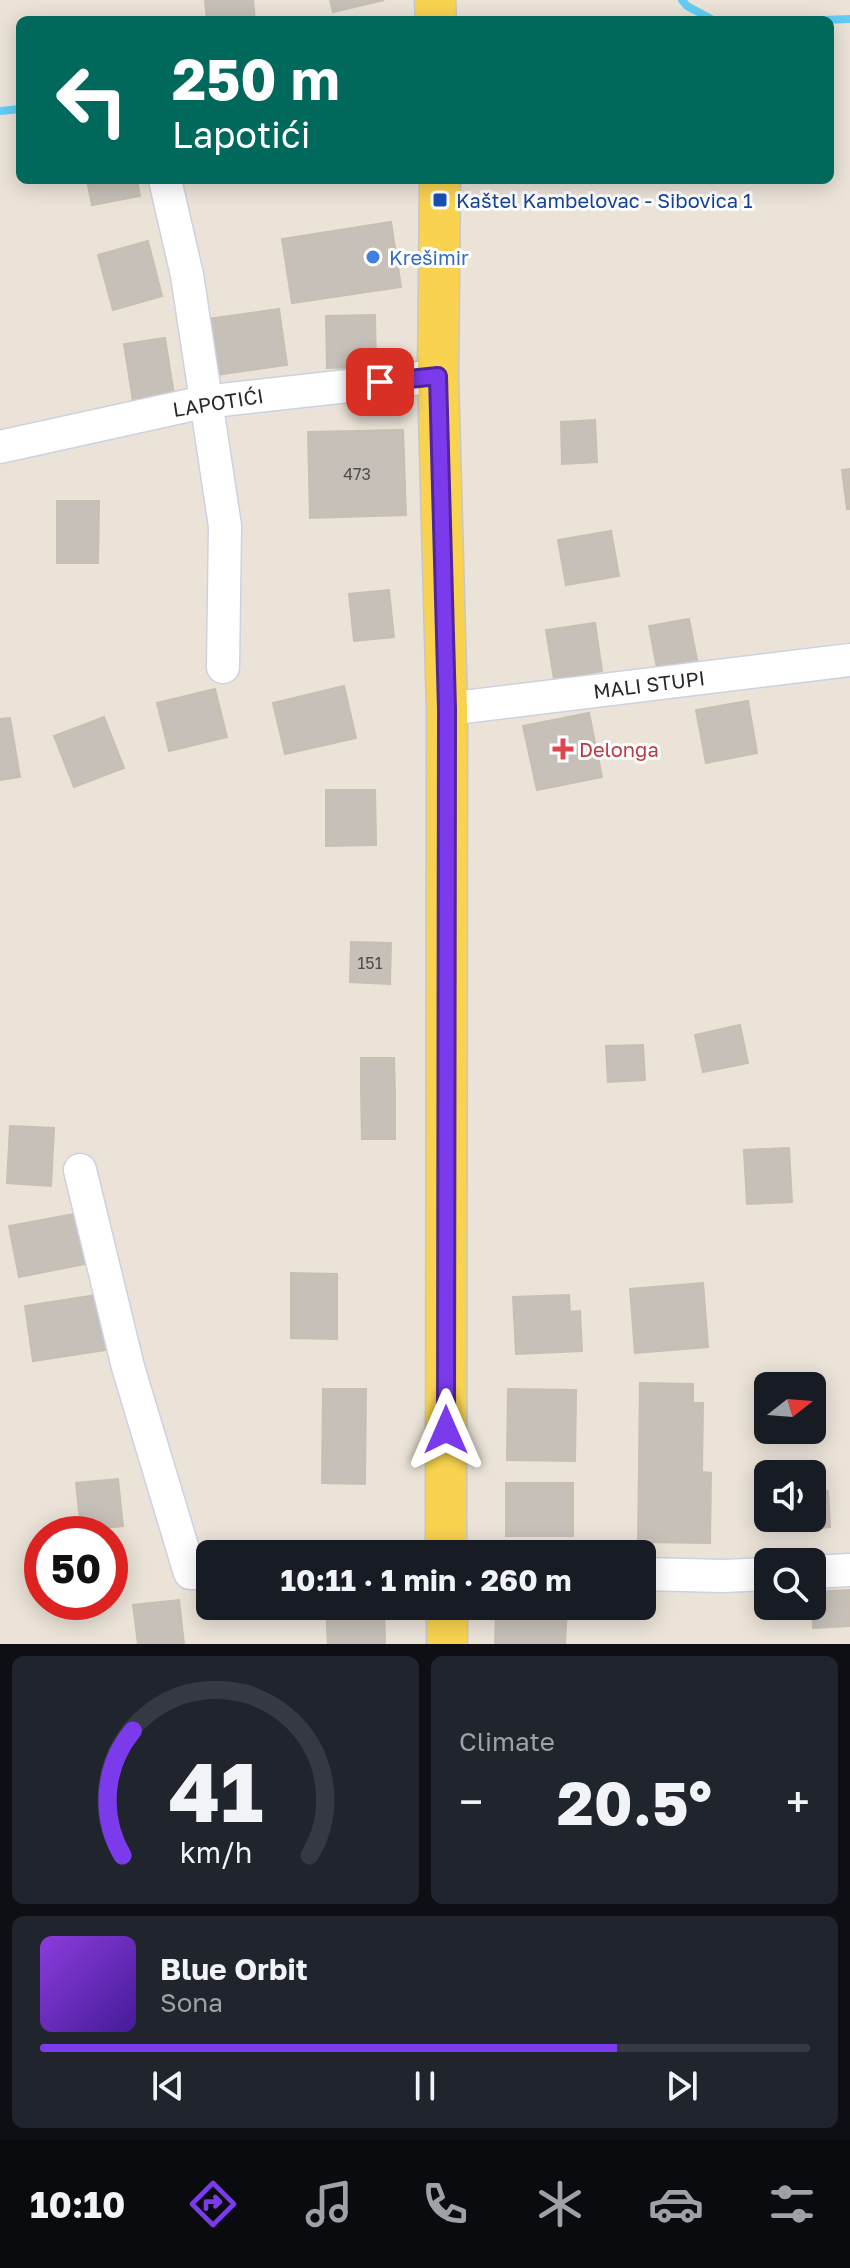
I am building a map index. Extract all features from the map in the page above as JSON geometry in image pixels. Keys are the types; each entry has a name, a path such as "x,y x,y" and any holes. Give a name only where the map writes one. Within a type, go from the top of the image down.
{"main road":[{"path":"440,184 438,376 447,709 446,1540"},
{"path":"447,1620 447,1644"}],"street":[{"path":"166,184 187,275 225,526 223,667"},
{"name":"LAPOTIĆI","path":"0,447 204,402 438,376"},
{"name":"MALI STUPI","path":"447,709 850,660"},
{"path":"80,1170 128,1367 190,1573 196,1573"},
{"path":"826,1571 850,1570"},
{"path":"656,1574 754,1575"}],"building":[{"path":"205,0 253,0 255,16 207,16"},
{"path":"330,0 384,0 333,12"},
{"path":"88,184 138,184 140,196 92,205"},
{"path":"391,222 401,287 292,303 282,239"},
{"path":"148,241 162,296 113,310 98,255"},
{"path":"279,309 287,365 208,376 200,320"},
{"path":"375,315 376,367 327,368 326,316"},
{"path":"165,338 174,395 133,401 124,344"},
{"path":"595,420 597,462 562,464 561,422"},
{"path":"403,430 406,515 310,518 308,432"},
{"path":"850,469 850,509 847,509 842,470"},
{"path":"57,501 99,501 98,563 57,563"},
{"path":"611,531 619,576 566,585 558,540"},
{"path":"389,590 394,637 354,641 349,594"},
{"path":"689,619 697,660 657,668 649,626"},
{"path":"595,623 602,671 554,679 546,630"},
{"path":"344,686 356,738 285,754 273,703"},
{"path":"215,689 227,737 169,751 157,703"},
{"path":"748,701 757,753 706,763 696,710"},
{"path":"589,713 602,777 537,790 523,726"},
{"path":"104,717 124,768 74,787 54,736"},
{"path":"10,718 20,777 0,780 0,719"},
{"path":"326,790 375,790 376,845 326,846"},
{"path":"351,942 391,943 390,984 350,982"},
{"path":"740,1025 748,1063 703,1072 695,1035"},
{"path":"643,1045 645,1080 608,1082 606,1046"},
{"path":"361,1058 394,1058 395,1093 361,1093"},
{"path":"361,1093 395,1093 395,1139 362,1139"},
{"path":"10,1126 54,1128 51,1186 7,1183"},
{"path":"789,1148 792,1202 747,1204 744,1150"},
{"path":"80,1213 90,1263 19,1277 9,1226"},
{"path":"291,1273 337,1274 337,1339 291,1338"},
{"path":"703,1283 708,1347 635,1353 630,1289"},
{"path":"97,1295 106,1350 33,1361 25,1306"},
{"path":"569,1295 570,1312 580,1311 582,1351 516,1354 513,1297"},
{"path":"640,1383 693,1384 693,1403 703,1403 702,1472 711,1473 710,1543 638,1540"},
{"path":"323,1389 366,1389 365,1484 322,1483"},
{"path":"508,1389 576,1390 575,1461 507,1460"},
{"path":"118,1479 122,1516 80,1516 76,1483"},
{"path":"506,1483 573,1483 573,1536 506,1536"},
{"path":"826,1491 830,1527 826,1527"},
{"path":"850,1590 850,1626 813,1628 813,1620 826,1620 826,1591"},
{"path":"179,1600 184,1644 138,1644 133,1605"},
{"path":"327,1620 384,1620 385,1644 328,1644"},
{"path":"496,1620 566,1620 565,1644 495,1644"}],"waterway":[{"path":"682,0 706,16"},
{"path":"834,20 850,19"},
{"path":"0,111 16,109"}],"place":[{"name":"Kaštel Kambelovac - Sibovica 1","path":"440,200"},
{"name":"Krešimir","path":"373,257"},
{"name":"Delonga","path":"563,749"}],"route":[{"path":"380,382 438,376 447,709 446,1430"}]}
